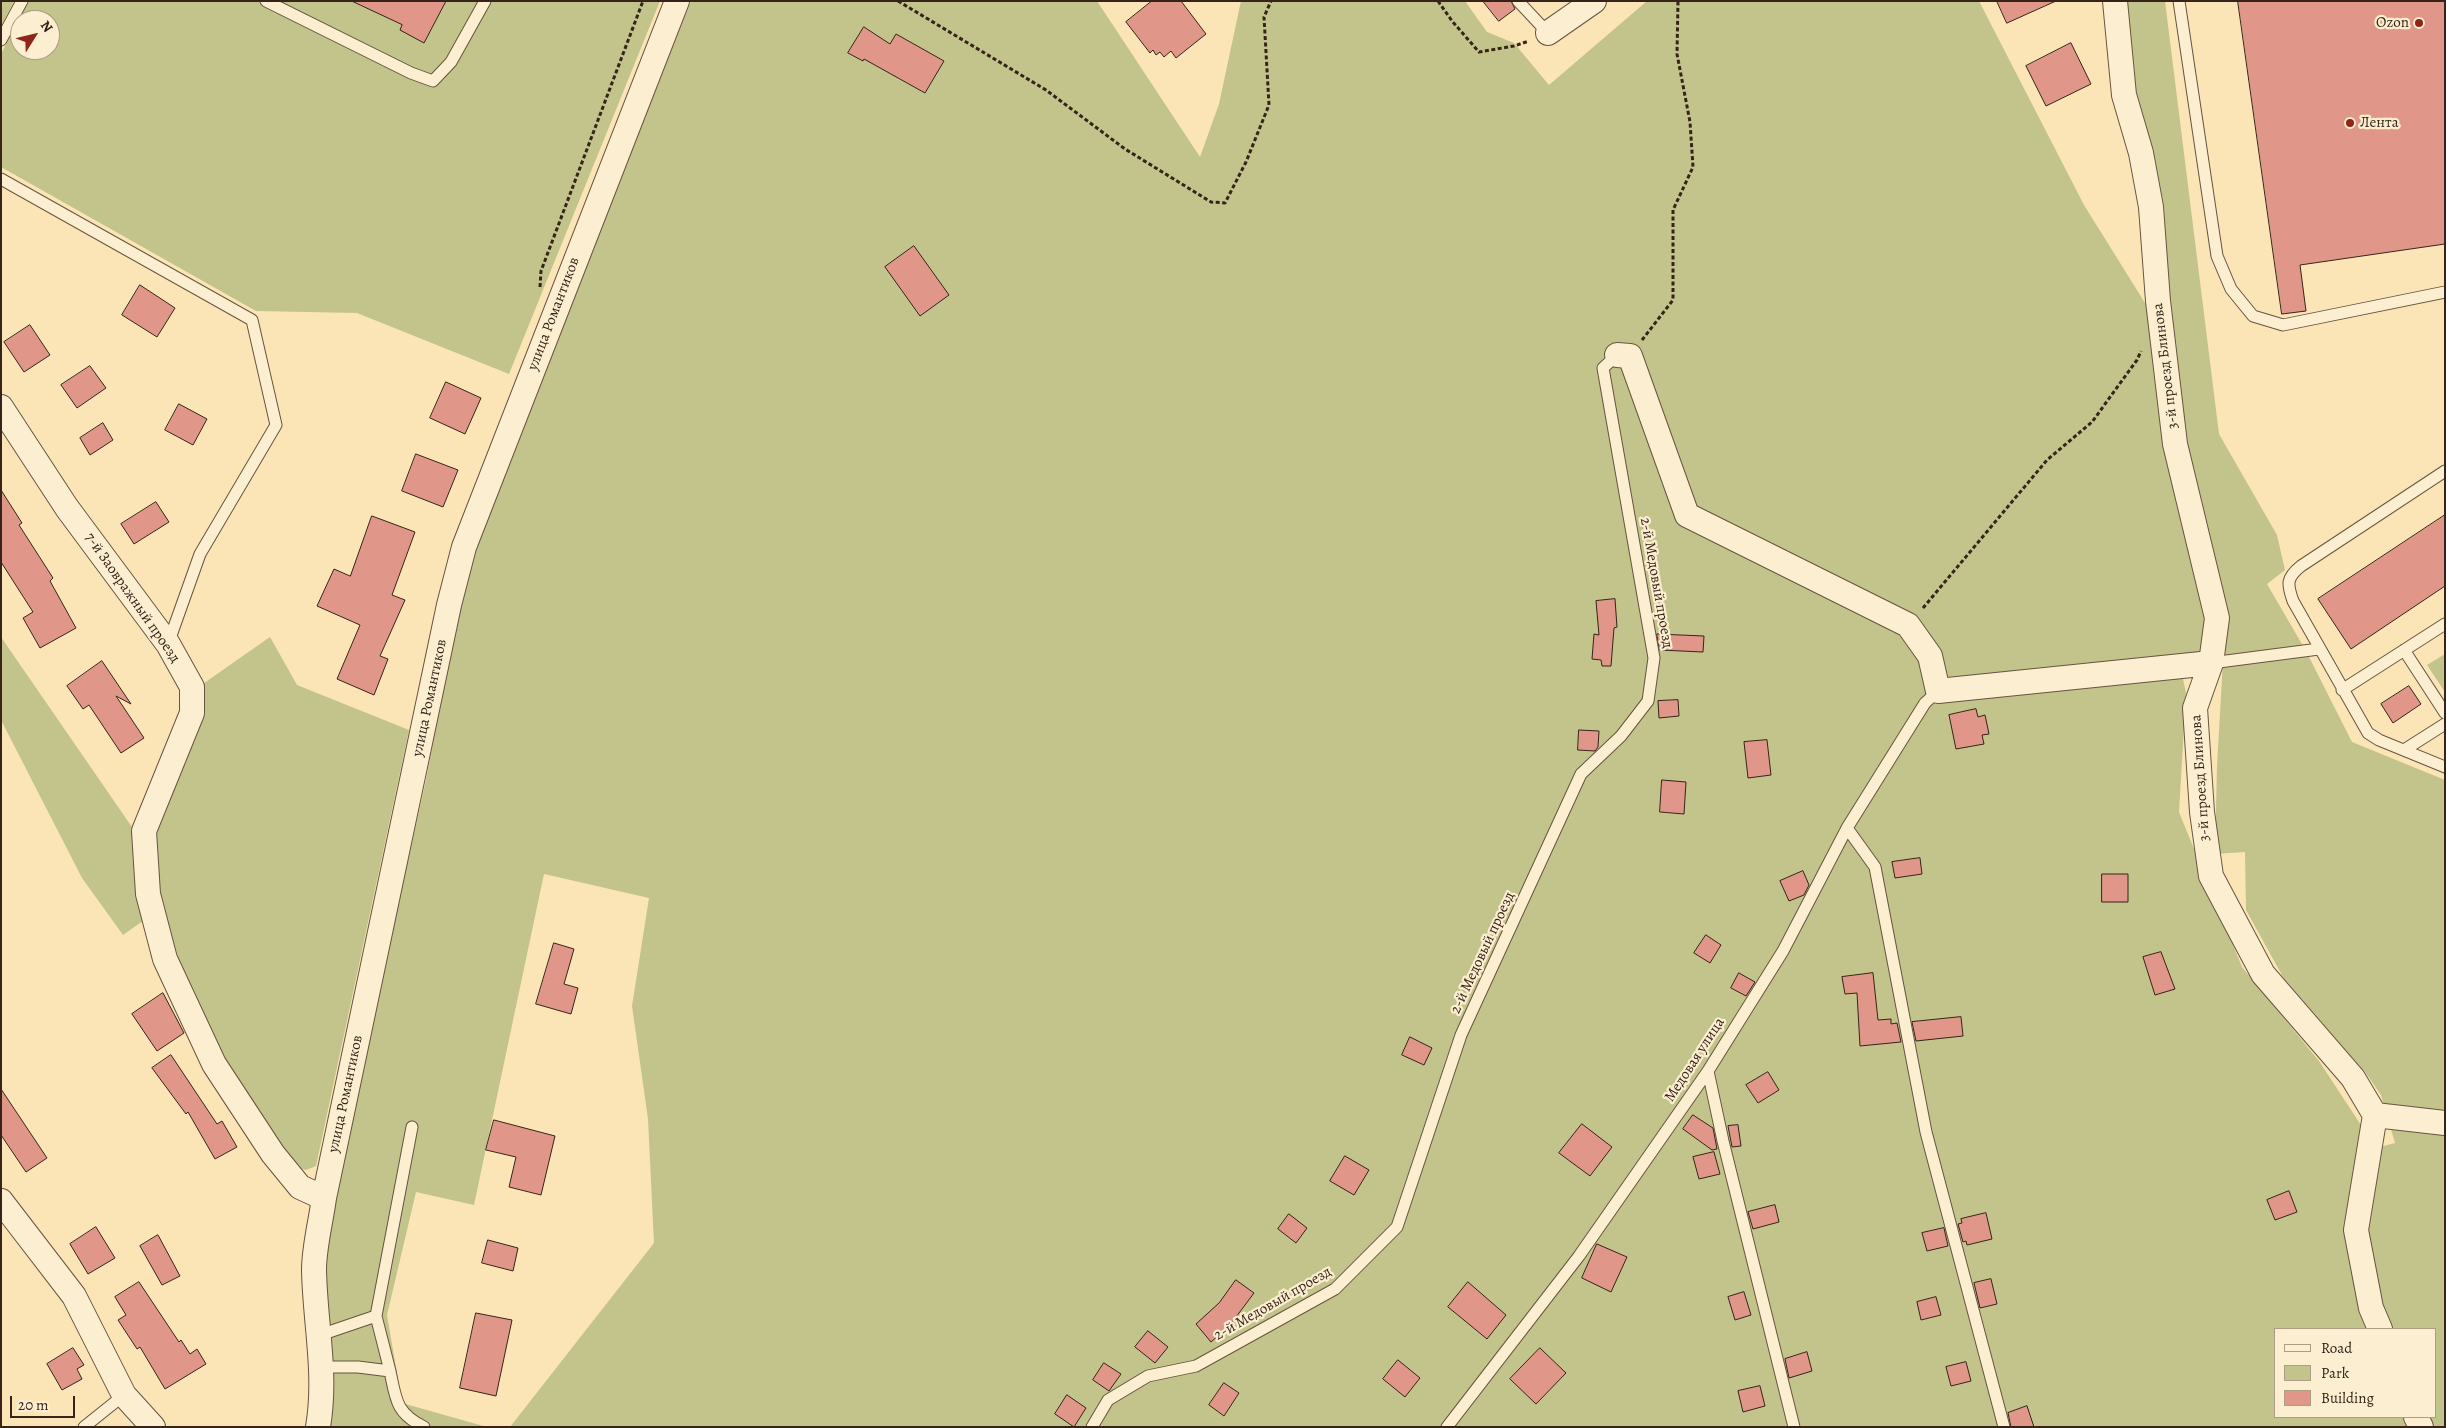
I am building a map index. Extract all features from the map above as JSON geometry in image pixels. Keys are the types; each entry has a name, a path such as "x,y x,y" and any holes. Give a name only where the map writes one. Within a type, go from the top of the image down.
{"street":[{"name":"улица Романтиков","path":"318,1427 322,1404 322,1367 314,1269 324,1198 447,615 464,547 677,1"},
{"path":"1548,33 1594,1"},
{"name":"3-й проезд Блинова","path":"2115,1 2124,95 2142,153 2151,207 2158,301 2175,444 2217,618 2211,663 2195,708 2202,812 2211,876 2263,974 2353,1078 2374,1114"},
{"path":"1623,356 1687,515 1908,625 1930,656 1938,691 2211,663"},
{"name":"7-й Заовражный проезд","path":"1,407 67,508 168,644 192,687 192,713 144,832 148,894 165,959 214,1064 273,1154 300,1187 324,1198"},
{"path":"2380,1328 2371,1308 2356,1230 2374,1114 2445,1123"},
{"path":"1,1200 74,1296 124,1395 153,1427"}],"lane":[{"path":"1,40 22,1"},
{"path":"266,1 411,73 433,82 451,62 485,1"},
{"path":"1518,1 1548,33"},
{"path":"2179,1 2216,256 2230,289 2253,316 2283,325 2445,292"},
{"path":"1,179 252,320 276,425 200,554 168,644"},
{"name":"2-й Медовый проезд","path":"1092,1427 1108,1400 1148,1376 1196,1366 1335,1289 1397,1227 1461,1035 1581,774 1621,736 1648,701 1654,658 1603,368 1623,356"},
{"path":"2445,471 2291,574 2288,586 2293,601 2368,733 2445,767"},
{"path":"2342,690 2445,624"},
{"path":"2211,663 2320,649"},
{"path":"2404,650 2445,713"},
{"name":"Медовая улица","path":"1447,1427 1579,1256 1708,1071 1783,951 1847,828 1925,703 1938,691"},
{"path":"2404,750 2445,724"},
{"path":"1847,828 1875,867 1926,1132 2004,1427"},
{"path":"1708,1071 1723,1141 1794,1427"},
{"path":"412,1127 376,1316 397,1404 408,1418 424,1427"},
{"path":"320,1335 376,1316"},
{"path":"322,1367 358,1367 390,1371"},
{"path":"84,1427 124,1395"}],"path":[{"path":"539,290 541,271 643,1"},
{"path":"898,1 1046,90 1125,149 1211,202 1225,203 1246,162 1269,105 1264,17 1271,1"},
{"path":"1438,1 1452,21 1479,52 1514,46 1548,33"},
{"path":"1623,356 1672,300 1674,210 1692,167 1690,122 1677,54 1678,1"},
{"path":"1908,625 2047,460 2092,422 2137,360 2143,343"}],"green space":[{"path":"1,1 14,1 1,26"},
{"path":"29,1 660,1 509,374 357,313 256,311 1,167 1,54 10,37 10,60 60,60 60,10 24,10"},
{"path":"691,1 1097,1 1200,157 1219,104 1241,1 1465,1 1487,32 1514,43 1549,85 1647,1 1979,1 2084,205 2150,311 2206,620 2202,649 2182,674 2186,693 2179,812 2242,967 2319,1061 2376,1148 2395,1143 2381,1095 2365,1072 2283,977 2246,910 2245,852 2215,854 2217,766 2226,608 2181,443 2171,306 2160,207 2131,94 2122,1 2165,1 2219,434 2277,535 2285,570 2267,584 2306,651 2352,742 2445,780 2445,1427 510,1427 654,1243 648,1119 632,1006 649,898 544,874 474,1205 416,1192 387,1315 402,1403 487,1427 326,1427 324,1236 426,780 457,613 472,551"},
{"path":"1,637 134,830 197,688 270,637 297,685 409,730 316,1166 306,1170 296,1168 218,1059 161,913 140,923 123,935 82,878 1,720"},
{"path":"2445,654 2445,692 2427,665"}],"building":[{"path":"352,1 446,1 424,43 400,30 402,25"},
{"path":"1152,1 1181,1 1206,34 1176,58 1171,51 1164,57 1160,52 1156,55 1153,50 1150,53 1126,22"},
{"path":"1483,1 1511,1 1515,9 1499,21"},
{"path":"1997,1 2056,1 2007,23"},
{"name":"Лента","path":"2238,1 2445,1 2445,244 2300,265 2306,311 2282,314"},
{"path":"864,27 890,44 896,34 944,61 925,93 864,59 863,61 848,53"},
{"path":"2071,43 2091,84 2046,106 2026,66"},
{"path":"914,246 949,295 920,316 885,267"},
{"path":"140,285 175,308 157,337 122,315"},
{"path":"30,325 50,355 24,372 4,342"},
{"path":"90,366 106,388 77,408 61,385"},
{"path":"446,382 481,398 465,434 430,418"},
{"path":"179,404 207,419 193,445 165,430"},
{"path":"103,423 113,440 90,455 80,438"},
{"path":"416,454 458,470 443,507 402,491"},
{"path":"1,490 22,523 19,525 53,578 50,581 76,628 40,648 23,618 33,612 1,562"},
{"path":"156,502 169,522 134,544 121,524"},
{"path":"2445,515 2445,586 2351,649 2318,599"},
{"path":"372,516 415,532 392,595 405,600 380,656 388,659 374,695 337,679 360,625 317,606 334,569 350,576"},
{"path":"1615,599 1617,627 1614,628 1611,666 1602,666 1601,660 1592,659 1594,634 1599,635 1596,601"},
{"path":"1657,634 1704,636 1703,652 1660,650"},
{"path":"102,661 131,704 116,696 144,738 121,753 89,705 83,709 67,686"},
{"path":"2409,686 2421,704 2393,723 2381,704"},
{"path":"1678,700 1679,716 1659,718 1658,701"},
{"path":"1976,709 1978,717 1985,715 1989,734 1982,735 1984,744 1956,749 1949,715"},
{"path":"1579,730 1599,731 1598,747 1595,751 1578,750"},
{"path":"1767,740 1771,775 1748,778 1744,742"},
{"path":"1662,780 1686,782 1684,814 1660,812"},
{"path":"1920,858 1922,874 1895,878 1892,862"},
{"path":"1803,871 1809,885 1804,895 1789,901 1780,881"},
{"path":"2102,874 2128,874 2128,902 2102,902"},
{"path":"1706,935 1721,945 1710,963 1694,953"},
{"path":"554,943 574,949 564,984 578,988 571,1014 536,1004"},
{"path":"2161,952 2175,989 2155,995 2143,957"},
{"path":"1739,973 1755,982 1746,996 1731,988"},
{"path":"1873,973 1878,1020 1891,1019 1891,1024 1897,1023 1901,1042 1860,1046 1857,993 1845,994 1842,977"},
{"path":"163,993 184,1033 157,1051 132,1014"},
{"path":"1961,1017 1963,1036 1916,1041 1912,1022"},
{"path":"1410,1037 1432,1048 1424,1065 1402,1055"},
{"path":"171,1055 217,1124 222,1121 237,1147 215,1159 188,1112 186,1114 152,1068"},
{"path":"1768,1072 1779,1090 1758,1103 1746,1085"},
{"path":"1,1089 47,1158 26,1172 1,1135"},
{"path":"1693,1115 1713,1128 1717,1149 1712,1150 1683,1129"},
{"path":"494,1120 555,1136 541,1195 509,1187 516,1157 486,1150"},
{"path":"1582,1124 1612,1147 1590,1176 1559,1153"},
{"path":"1738,1125 1741,1146 1732,1147 1728,1126"},
{"path":"1714,1152 1720,1174 1699,1179 1693,1157"},
{"path":"1345,1156 1369,1170 1354,1195 1330,1181"},
{"path":"2289,1191 2297,1212 2275,1220 2267,1200"},
{"path":"1775,1205 1779,1222 1753,1229 1748,1212"},
{"path":"1986,1213 1992,1239 1967,1245 1966,1241 1963,1242 1958,1224 1962,1223 1961,1219"},
{"path":"1289,1214 1307,1228 1296,1243 1278,1229"},
{"path":"96,1227 115,1258 88,1274 70,1244"},
{"path":"1944,1228 1948,1246 1927,1251 1922,1233"},
{"path":"158,1235 180,1276 162,1285 140,1246"},
{"path":"488,1240 518,1248 513,1271 482,1263"},
{"path":"1597,1244 1627,1257 1611,1292 1582,1278"},
{"path":"1991,1279 1997,1304 1980,1308 1974,1283"},
{"path":"1236,1280 1254,1293 1230,1325 1211,1342 1196,1324 1219,1303"},
{"path":"139,1282 179,1342 181,1340 190,1354 197,1349 206,1364 165,1389 140,1347 137,1349 118,1320 126,1315 115,1297"},
{"path":"1468,1282 1506,1315 1487,1339 1448,1307"},
{"path":"1744,1292 1751,1315 1735,1320 1728,1297"},
{"path":"1936,1297 1941,1315 1921,1320 1917,1302"},
{"path":"476,1313 512,1320 496,1396 460,1388"},
{"path":"1148,1331 1168,1347 1155,1363 1135,1347"},
{"path":"73,1348 84,1365 77,1369 82,1379 62,1390 47,1364"},
{"path":"1540,1348 1566,1373 1536,1404 1510,1379"},
{"path":"1807,1352 1812,1371 1789,1378 1785,1359"},
{"path":"1398,1360 1420,1378 1405,1397 1383,1379"},
{"path":"1966,1362 1971,1381 1951,1386 1946,1367"},
{"path":"1104,1363 1121,1374 1109,1391 1093,1380"},
{"path":"1224,1383 1239,1393 1224,1416 1209,1405"},
{"path":"1760,1386 1765,1406 1743,1412 1738,1391"},
{"path":"1067,1395 1086,1408 1074,1427 1055,1414"},
{"path":"2027,1406 2034,1427 2011,1427 2008,1413"}],"place":[{"name":"Ozon","path":"2419,23"},
{"name":"Лента","path":"2350,123"}]}
